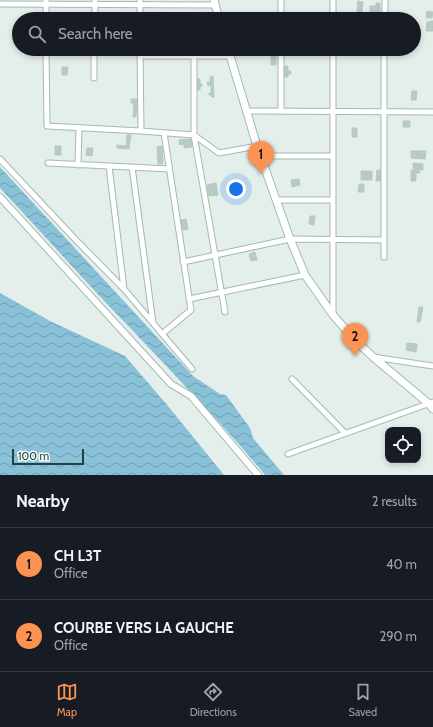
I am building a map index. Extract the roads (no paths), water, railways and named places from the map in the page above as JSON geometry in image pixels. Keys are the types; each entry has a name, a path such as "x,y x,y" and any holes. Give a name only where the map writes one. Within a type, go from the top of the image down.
{"main road":[{"path":"215,2 217,12"},
{"path":"229,56 260,156 290,240 305,275 333,314 353,338 373,357 431,405"}],"street":[{"path":"281,0 281,12"},
{"path":"333,0 333,12"},
{"path":"385,0 385,12"},
{"path":"0,4 46,2 215,2"},
{"path":"46,56 47,126 194,135 219,153 257,146"},
{"path":"94,56 94,78"},
{"path":"141,131 140,56 194,56 194,135 225,312"},
{"path":"281,56 281,111"},
{"path":"333,56 333,314"},
{"path":"384,56 384,257"},
{"path":"246,111 433,112"},
{"path":"78,165 80,128"},
{"path":"162,334 191,310 164,133"},
{"path":"260,156 333,156"},
{"path":"0,158 75,239 124,289 192,370"},
{"path":"48,163 169,170"},
{"path":"109,166 124,289"},
{"path":"132,168 153,323"},
{"path":"0,197 171,384 191,396 258,475"},
{"path":"276,200 333,200"},
{"path":"183,262 290,240 384,240"},
{"path":"189,299 305,275"},
{"path":"373,357 433,366"},
{"path":"292,379 344,433"},
{"path":"288,454 344,433 431,405"}],"water":[{"path":"0,167 193,376 220,394 226,395 250,428 253,438 284,475 265,475 217,420 0,188"},
{"path":"0,293 50,321 125,356 224,475 0,475"}],"place":[{"name":"CH L3T","path":"261,174"},
{"name":"COURBE VERS LA GAUCHE","path":"355,356"}]}
